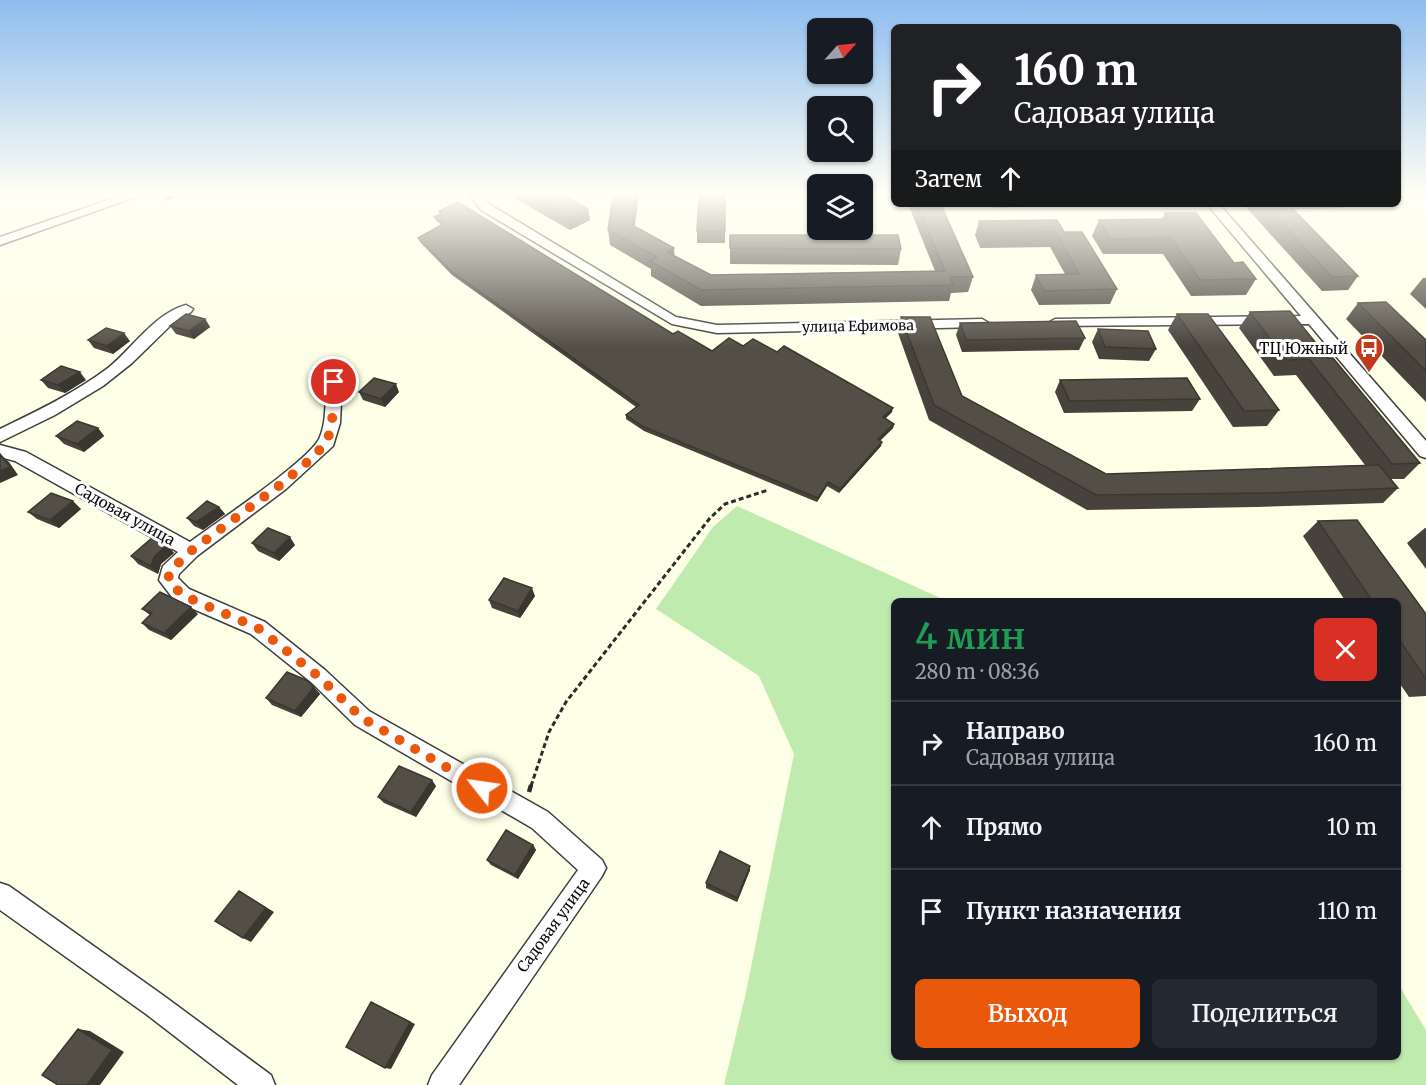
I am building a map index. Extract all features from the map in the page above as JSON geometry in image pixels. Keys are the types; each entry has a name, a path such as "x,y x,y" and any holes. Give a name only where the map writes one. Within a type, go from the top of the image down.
{"street":[{"name":"улица Ефимова","path":"549,246 672,320 693,326 717,329 991,323"},
{"path":"1250,246 1426,452"},
{"path":"0,436 88,389 128,359 153,331 186,309"},
{"path":"1036,323 1315,320"},
{"path":"191,551 280,485 327,442 332,423 334,382"},
{"name":"Садовая улица","path":"0,451 20,456 191,551 170,571 168,580 182,595 258,628 318,676 362,718 540,820 594,868 442,1085"},
{"path":"0,896 155,1005 261,1085"}],"path":[{"path":"523,811 549,732 589,669 710,518 725,504 768,490"}],"green space":[{"path":"737,506 940,598 891,598 891,1060 1401,1060 1401,989 1426,1030 1426,1085 724,1085 745,997 794,754 759,676 656,609 713,527"}],"building":[{"path":"426,246 529,246 673,334 678,331 712,351 729,338 743,346 753,339 777,352 784,346 893,408 883,417 894,424 878,439 882,442 840,489 828,482 818,498 644,427 626,415 639,405 451,271"},
{"path":"636,246 670,246 674,248 667,252 711,275 945,271 934,246 959,246 973,277 950,277 953,285 701,290 650,261 657,257"},
{"path":"730,246 900,246 901,249 730,248"},
{"path":"1063,246 1090,246 1117,289 1044,291 1036,275 1079,274"},
{"path":"1176,246 1221,246 1234,263 1243,262 1256,279 1200,280"},
{"path":"1303,246 1328,246 1358,276 1332,277"},
{"path":"1386,302 1426,340 1426,371 1358,303"},
{"path":"1290,311 1328,358 1333,358 1420,463 1392,464 1309,359 1286,360 1250,312"},
{"path":"186,314 205,319 189,331 170,326"},
{"path":"1177,314 1208,314 1279,410 1244,411"},
{"path":"901,317 930,317 962,396 1106,474 1379,465 1398,488 1269,493 1096,495 934,405"},
{"path":"1076,321 1085,338 966,340 960,323"},
{"path":"106,328 124,333 107,346 88,340"},
{"path":"1098,329 1148,331 1156,349 1105,347"},
{"path":"61,366 80,372 58,385 41,380"},
{"path":"374,378 396,384 381,399 359,392"},
{"path":"1187,378 1200,399 1070,401 1060,380"},
{"path":"77,421 98,428 77,444 56,436"},
{"path":"0,454 10,467 0,471"},
{"path":"51,493 73,501 50,520 28,512"},
{"path":"207,501 219,507 196,522 187,518"},
{"path":"1357,520 1426,614 1426,679 1401,642 1401,598 1370,598 1318,521"},
{"path":"268,528 290,537 274,553 252,543"},
{"path":"152,538 167,545 154,557 151,566 131,556"},
{"path":"504,578 532,588 518,611 489,600"},
{"path":"160,592 191,607 164,633 142,623 152,613 142,609"},
{"path":"287,672 306,680 314,687 295,711 266,698"},
{"path":"399,766 432,780 411,812 378,797"},
{"path":"506,830 533,845 515,875 487,860"},
{"path":"720,851 750,866 737,898 706,883"},
{"path":"239,891 266,908 243,938 215,921"},
{"path":"371,1002 410,1022 385,1068 346,1047"},
{"path":"78,1029 112,1050 87,1085 58,1085 42,1075"}],"place":[{"name":"ТЦ Южный","path":"1369,374"}],"route":[{"path":"334,382 332,423 327,442 280,485 191,551 170,571 168,580 182,595 258,628 318,676 362,718 482,788"}]}
